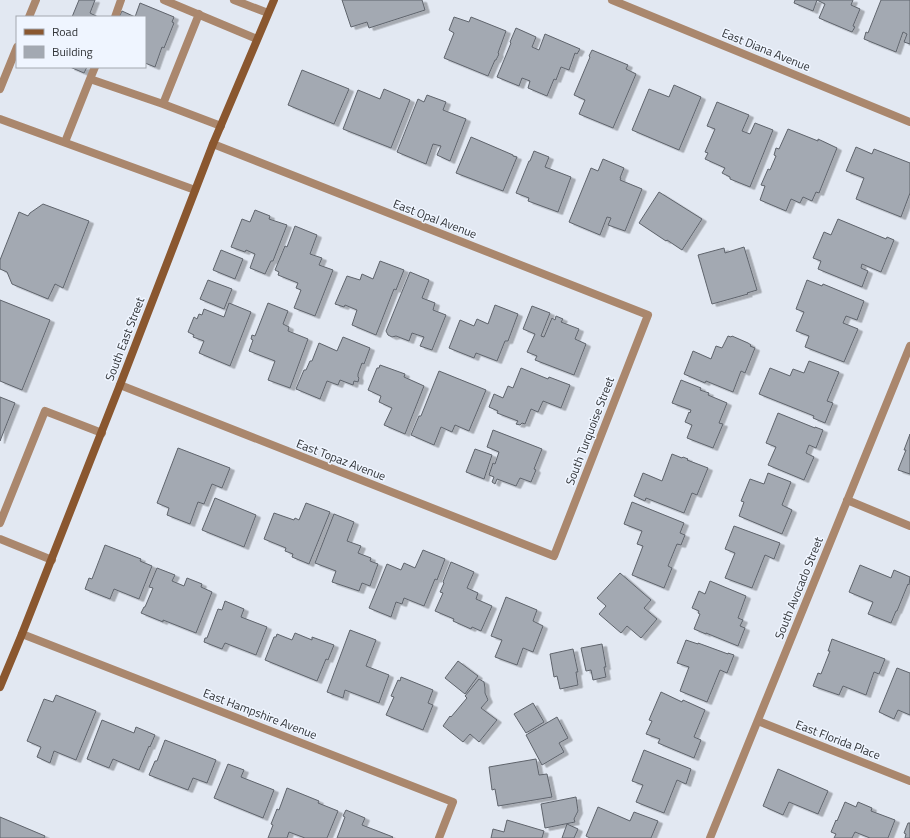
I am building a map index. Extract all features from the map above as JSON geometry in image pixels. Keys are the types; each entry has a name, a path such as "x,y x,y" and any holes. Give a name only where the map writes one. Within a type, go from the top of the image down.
{"street":[{"path":"29,16 36,0"},
{"path":"115,16 121,0"},
{"path":"164,0 258,39"},
{"path":"234,0 268,13"},
{"name":"South East Street","path":"0,688 102,433 213,144 274,0"},
{"name":"East Diana Avenue","path":"612,0 910,122"},
{"path":"163,104 199,14"},
{"path":"0,89 16,49"},
{"path":"65,142 95,68"},
{"path":"90,79 221,126"},
{"path":"0,119 195,190"},
{"name":"East Opal Avenue","path":"213,144 648,315"},
{"name":"South Turquoise Street","path":"554,556 648,315"},
{"name":"South Avocado Street","path":"710,838 910,346"},
{"name":"East Topaz Avenue","path":"120,386 554,556"},
{"path":"0,523 45,411 102,433"},
{"path":"847,500 910,526"},
{"path":"0,539 52,560"},
{"name":"East Hampshire Avenue","path":"22,634 453,802 439,838"},
{"name":"East Florida Place","path":"758,722 910,781"}],"building":[{"path":"79,0 95,0 90,13 96,16 72,16"},
{"path":"342,0 422,0 425,10 369,28 367,22 351,27"},
{"path":"795,0 817,0 813,11 794,3"},
{"path":"817,0 853,0 851,5 860,9 852,32 819,18 825,4"},
{"path":"881,0 910,0 910,44 904,42 907,34 903,32 896,52 864,39 866,32 868,33"},
{"path":"140,3 174,17 172,22 174,23 164,48 162,47 155,67 146,63 146,16 135,16"},
{"path":"122,11 133,16 120,16"},
{"path":"454,17 469,22 471,17 506,31 498,53 499,54 488,76 444,58 454,33 449,30"},
{"path":"516,28 536,37 532,47 539,50 545,34 580,49 577,54 575,53 569,70 561,67 547,96 528,88 530,81 522,78 519,86 497,77"},
{"path":"592,50 628,65 626,69 636,74 613,128 579,114 585,100 574,95"},
{"path":"72,68 86,68 84,73"},
{"path":"302,70 349,89 334,124 288,105"},
{"path":"674,85 701,97 679,150 632,130 649,89 669,97"},
{"path":"384,89 410,100 391,148 343,129 358,90 380,99"},
{"path":"427,95 446,102 443,110 466,119 450,161 437,155 441,146 433,144 426,164 397,152 418,99 424,102"},
{"path":"717,102 749,115 742,131 750,134 755,123 773,130 750,187 730,179 730,177 722,173 725,168 705,159 708,153 705,152 715,129 707,126"},
{"path":"788,129 818,141 818,139 837,148 819,193 816,192 812,201 803,197 800,203 791,199 786,211 760,200 765,186 761,185 776,156 774,155 776,148 779,149"},
{"path":"471,137 517,157 503,191 456,173"},
{"path":"856,147 872,154 874,149 910,163 910,193 901,217 856,199 864,178 846,171"},
{"path":"534,151 549,157 545,167 571,177 558,212 528,201 529,198 516,193"},
{"path":"603,159 624,168 620,180 642,189 625,231 608,225 611,218 607,217 600,235 569,222 591,168 598,171"},
{"path":"659,192 702,219 682,250 639,223"},
{"path":"43,204 89,221 63,288 55,284 48,299 12,284 7,272 0,269 0,260 19,212 28,216"},
{"path":"255,210 270,216 269,219 287,225 273,261 271,261 265,274 250,268 255,254 246,250 245,252 231,247 242,219 250,222"},
{"path":"838,219 886,239 887,237 894,240 881,272 862,264 861,268 868,271 862,287 818,269 821,261 813,258 824,232 831,235"},
{"path":"295,226 317,235 310,254 322,258 319,265 333,270 315,316 294,308 301,290 296,288 298,283 278,275 279,272 275,270 285,246 287,247"},
{"path":"744,247 757,290 712,304 698,255 724,248 725,253"},
{"path":"221,250 243,259 235,279 213,270"},
{"path":"380,261 404,270 396,290 394,289 376,335 352,325 357,310 345,305 344,307 335,304 347,276 360,280 362,274 373,279"},
{"path":"410,272 429,280 422,298 435,303 433,310 446,315 432,350 420,346 424,337 412,333 409,341 396,336 392,337 388,335 386,331"},
{"path":"208,280 232,289 224,309 200,299"},
{"path":"807,280 822,286 823,284 864,301 857,320 846,316 843,323 858,329 844,362 805,347 809,336 796,331 804,312 796,309"},
{"path":"0,300 50,320 22,390 0,381"},
{"path":"229,303 251,312 230,366 199,353 204,341 193,337 194,335 188,332 194,317 197,319 199,314 202,315 204,309 224,317"},
{"path":"268,303 288,311 283,324 289,327 288,331 308,339 290,388 268,380 275,361 249,351 253,340 251,339 252,335 255,336"},
{"path":"495,305 518,314 508,341 505,341 497,361 476,353 474,358 449,348 460,320 474,326 477,319 488,324"},
{"path":"532,306 550,313 541,336 544,337 552,318 555,320 556,316 563,319 561,322 579,329 575,339 586,344 574,375 535,360 537,356 527,352 535,334 523,329"},
{"path":"728,336 732,336 748,343 751,345 750,346 755,348 745,373 741,371 733,392 706,381 705,383 684,374 693,351 711,359 716,346 722,348"},
{"path":"343,337 370,348 364,364 362,363 358,374 358,382 354,381 353,385 340,380 338,385 327,381 320,399 296,389 304,370 306,370 310,361 312,361 319,343 337,351"},
{"path":"809,361 839,372 827,401 833,403 825,423 813,418 814,416 759,394 770,368 790,376 793,369 804,373"},
{"path":"380,365 405,374 404,377 424,386 405,434 384,425 392,408 379,402 381,396 368,390 377,368 379,368"},
{"path":"521,368 548,379 549,377 570,385 561,408 543,401 538,412 531,409 525,424 522,423 520,425 516,424 518,421 497,413 498,411 489,407 494,394 503,398 508,386 513,388"},
{"path":"439,371 486,390 469,431 455,425 452,432 441,427 434,445 411,435 419,416 421,416"},
{"path":"681,380 701,388 700,390 709,393 708,395 727,403 719,423 723,424 713,448 687,438 692,425 685,422 691,410 672,403"},
{"path":"0,397 15,403 0,441"},
{"path":"778,413 823,430 816,448 809,445 806,453 814,457 804,480 768,465 776,447 766,443"},
{"path":"493,430 542,449 534,469 536,470 531,482 520,478 516,486 497,479 495,484 492,482 494,477 489,475 499,452 487,447"},
{"path":"910,434 910,474 898,470 906,450 904,450"},
{"path":"178,448 230,468 222,488 212,484 204,504 198,502 190,524 167,515 169,508 157,503"},
{"path":"475,449 492,455 484,479 466,472"},
{"path":"672,454 708,468 697,495 692,493 684,513 646,498 645,501 634,496 643,473 662,481"},
{"path":"768,473 791,482 782,505 792,510 782,534 739,516 744,502 741,501 750,479 764,484"},
{"path":"215,498 256,515 244,547 202,530"},
{"path":"632,502 684,523 680,533 685,535 681,545 677,544 668,566 672,568 664,588 632,575 643,546 637,544 642,531 624,524"},
{"path":"306,503 330,512 309,564 292,557 293,554 285,551 286,548 264,539 274,513 294,520 295,518 299,520"},
{"path":"334,514 354,522 347,541 361,546 358,553 371,558 370,561 378,564 370,586 362,583 359,591 332,582 336,571 315,563"},
{"path":"734,526 780,543 774,559 765,555 752,588 725,578 735,553 725,549"},
{"path":"105,545 141,559 140,561 152,566 139,599 114,589 110,599 85,589 89,578 92,579"},
{"path":"423,550 445,559 437,580 435,579 424,606 404,598 402,604 396,602 391,617 369,608 387,564 401,570 404,563 415,568"},
{"path":"451,562 474,572 467,588 478,593 476,599 492,606 481,631 472,627 471,629 453,621 454,619 435,611 443,593 440,592"},
{"path":"860,565 891,578 894,570 910,577 909,585 908,584 891,623 868,614 873,602 849,592"},
{"path":"157,568 175,575 172,581 184,586 187,578 202,584 201,587 212,592 196,633 141,613 153,588 149,587"},
{"path":"620,573 651,600 644,608 657,619 641,638 627,626 621,633 599,614 606,606 597,598"},
{"path":"710,581 746,596 738,618 743,620 740,626 745,628 738,646 694,629 700,614 698,613 699,611 692,608 699,591 705,594"},
{"path":"506,597 537,610 533,621 543,626 533,652 523,648 517,665 495,657 502,640 491,636"},
{"path":"225,601 244,609 241,617 267,627 256,655 225,643 222,649 204,642 218,609 222,610"},
{"path":"350,630 376,640 366,666 389,675 379,703 345,690 343,698 327,692"},
{"path":"295,633 312,640 312,637 334,645 328,660 326,659 317,681 265,660 274,637 276,637 277,634 292,640"},
{"path":"832,639 885,659 879,674 874,672 866,695 843,686 839,695 813,686 818,673 821,674 830,651 828,651"},
{"path":"686,640 734,655 727,673 720,670 707,702 680,691 689,667 677,663"},
{"path":"602,644 606,667 604,667 606,677 593,680 591,670 586,671 581,648"},
{"path":"573,649 578,672 576,672 578,685 560,689 557,676 554,677 550,654"},
{"path":"458,661 478,676 465,694 445,678"},
{"path":"897,668 910,673 910,715 898,710 894,719 879,712"},
{"path":"401,677 433,690 428,703 433,705 423,730 386,715 394,697 391,696 398,680 400,681"},
{"path":"479,679 484,682 485,693 488,700 481,708 497,720 479,742 470,734 463,742 443,726 467,698 465,696"},
{"path":"661,692 682,702 683,700 705,710 694,737 701,740 694,758 658,743 660,739 646,734 652,721 649,720"},
{"path":"56,695 96,711 76,760 54,751 50,763 37,757 41,747 27,741 44,699 53,702"},
{"path":"533,703 544,722 526,733 514,714"},
{"path":"557,717 568,738 559,743 564,752 542,765 526,735"},
{"path":"102,720 134,733 136,727 155,735 139,770 113,759 109,768 87,759"},
{"path":"165,740 216,760 207,783 193,778 188,790 149,775 155,761 157,761"},
{"path":"644,750 691,769 686,784 677,780 664,813 636,802 643,785 632,781"},
{"path":"536,759 539,775 547,774 552,797 498,806 495,789 492,790 489,767"},
{"path":"228,764 244,770 241,777 274,790 263,818 214,798"},
{"path":"778,769 828,791 818,814 789,802 783,815 763,806"},
{"path":"287,788 319,801 318,803 338,811 327,838 305,838 289,832 287,838 268,838 273,825 271,824 277,809 279,810"},
{"path":"576,797 578,811 574,819 575,822 545,828 541,804"},
{"path":"845,802 856,807 858,802 872,808 871,811 895,820 888,838 870,838 855,832 852,838 834,838 836,834 831,832"},
{"path":"598,807 630,821 634,812 658,821 651,838 590,838 586,836"},
{"path":"346,810 365,818 362,825 393,837 337,838"},
{"path":"0,817 45,836 44,838 0,838"},
{"path":"507,820 544,831 542,838 491,838 493,829 504,832"},
{"path":"908,823 910,823 910,838 905,838 906,834 904,833"},
{"path":"567,824 578,829 574,838 562,838"}]}
